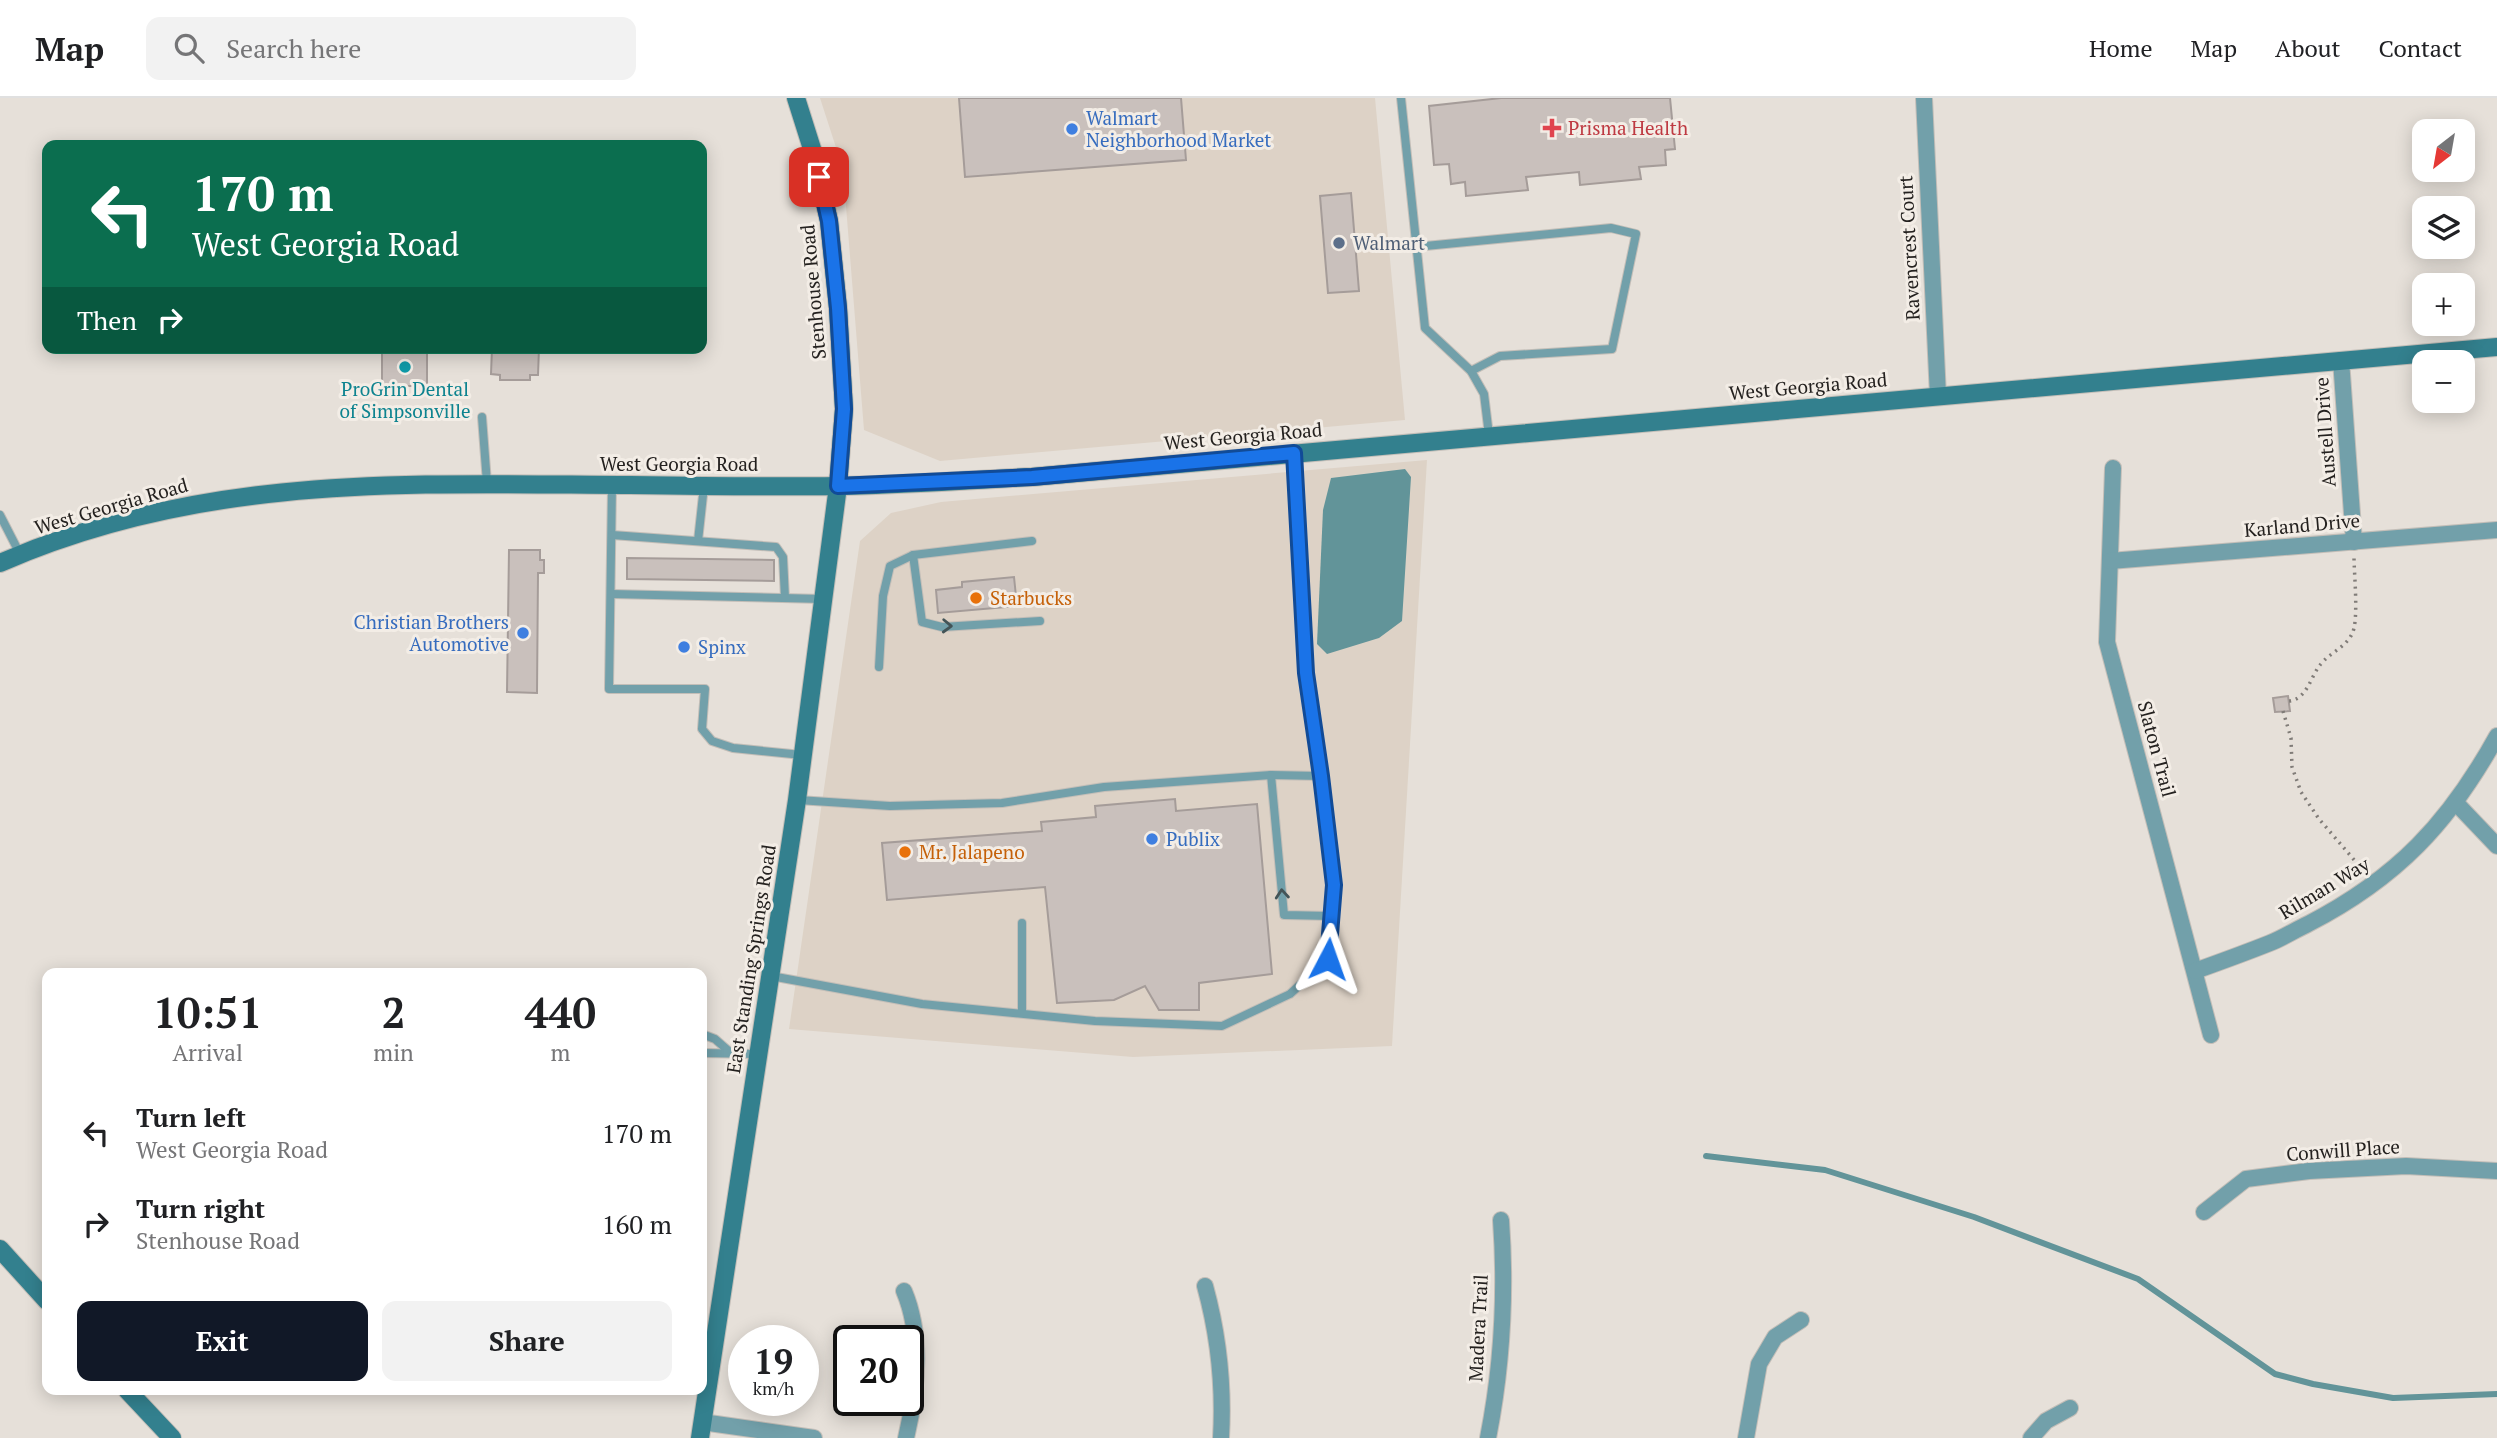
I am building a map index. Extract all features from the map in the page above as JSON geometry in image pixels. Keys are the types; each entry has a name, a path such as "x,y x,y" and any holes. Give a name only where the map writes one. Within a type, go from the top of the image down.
{"main road":[{"name":"Stenhouse Road","path":"796,98 814,155 829,221 844,409 838,486"},
{"name":"West Georgia Road","path":"0,563 120,521 217,499 340,487 487,483 838,486 1032,477 2497,347"},
{"name":"East Standing Springs Road","path":"707,1390 797,800 838,486"},
{"path":"0,1249 42,1295"},
{"path":"132,1395 172,1438"},
{"name":"East Standing Springs Road","path":"701,1430 706,1395"}],"street":[{"name":"Ravencrest Court","path":"1924,98 1938,396"},
{"name":"Austell Drive","path":"2341,360 2354,542"},
{"name":"Slaton Trail","path":"2113,468 2107,642 2211,1035"},
{"name":"Karland Drive","path":"2110,561 2497,530"},
{"name":"Rilman Way","path":"2194,971 2272,942 2334,910 2375,884 2427,837 2456,803 2497,736"},
{"path":"2456,803 2497,846"},
{"name":"Conwill Place","path":"2204,1212 2246,1179 2309,1171 2406,1166 2497,1171"},
{"name":"Madera Trail","path":"1488,1438 1498,1377 1501,1332 1502,1220"},
{"path":"1205,1286 1215,1325 1222,1371 1221,1438"},
{"path":"904,1291 913,1318 916,1359 906,1438"},
{"path":"1746,1438 1759,1364 1775,1337 1801,1320"},
{"path":"2031,1438 2046,1422 2070,1408"},
{"path":"701,1430 814,1438"}],"lane":[{"path":"1401,98 1425,328 1471,371 1484,394 1489,435"},
{"path":"1415,247 1611,228 1636,234 1612,349 1500,356 1471,371"},
{"path":"482,417 487,483"},
{"path":"771,976 922,1004 1096,1021 1222,1026 1290,994 1328,959 1334,885 1306,673 1294,453"},
{"path":"612,485 609,689 705,689 702,729 712,741 733,748 802,755"},
{"path":"698,541 704,486"},
{"path":"0,515 20,554"},
{"path":"611,535 776,547 783,557 785,598"},
{"path":"879,667 883,596 890,566 913,555 1032,541"},
{"path":"913,555 922,622 942,627 1040,621"},
{"path":"611,594 823,599"},
{"path":"797,800 890,806 1002,803 1104,787 1270,775 1321,776"},
{"path":"1270,775 1283,915 1331,916"},
{"path":"1021,923 1023,1013"},
{"path":"707,1036 715,1039 731,1054"},
{"path":"707,1053 757,1054"}],"path":[{"path":"2288,701 2295,701 2306,690 2320,664 2343,646 2353,633 2354,542"},
{"path":"2283,711 2291,738 2292,767 2301,792 2319,818 2375,884"}],"shaded area":[{"path":"820,98 1375,98 1405,420 940,461 864,430 843,169"},
{"path":"1427,460 1392,1046 1133,1057 789,1029 860,541 891,513 941,502"}],"water":[{"path":"1405,469 1411,477 1402,621 1379,638 1327,654 1317,644 1323,510 1331,478"}],"building":[{"name":"Walmart Neighborhood Market","path":"959,98 1181,98 1186,160 965,177"},
{"name":"Prisma Health","path":"1501,98 1670,98 1675,149 1665,150 1666,165 1639,167 1641,179 1580,185 1579,172 1526,177 1528,190 1466,196 1465,182 1451,184 1449,164 1434,165 1429,106"},
{"name":"Walmart","path":"1351,193 1359,291 1328,293 1320,196"},
{"name":"ProGrin Dental of Simpsonville","path":"382,354 427,354 427,386 382,386"},
{"path":"492,354 539,354 538,375 530,375 530,380 500,380 500,375 491,374"},
{"name":"Christian Brothers Automotive","path":"509,550 540,550 540,560 544,560 544,573 538,573 537,693 507,692"},
{"name":"Spinx","path":"627,558 774,560 774,581 627,579"},
{"name":"Starbucks","path":"1014,577 1017,606 938,613 936,590 962,587 962,582"},
{"path":"2288,696 2290,711 2275,712 2273,698"},
{"path":"1175,799 1176,811 1257,804 1272,974 1199,983 1199,1010 1159,1010 1145,986 1114,1000 1057,1003 1045,887 887,900 882,843 1042,831 1041,822 1096,817 1095,806"}],"waterway":[{"path":"1706,1156 1825,1170 1974,1217 2138,1279 2275,1374 2313,1384 2393,1398 2497,1394"}],"place":[{"name":"Prisma Health","path":"1552,128"},
{"name":"Walmart Neighborhood Market","path":"1072,129"},
{"name":"Walmart","path":"1339,243"},
{"name":"ProGrin Dental of Simpsonville","path":"405,367"},
{"name":"Starbucks","path":"976,598"},
{"name":"Christian Brothers Automotive","path":"523,633"},
{"name":"Spinx","path":"684,647"},
{"name":"Publix","path":"1152,839"},
{"name":"Mr. Jalapeno","path":"905,852"}],"route":[{"path":"819,177 829,221 838,308 844,409 838,486 1032,477 1294,453 1306,673 1334,885 1328,959"}]}
